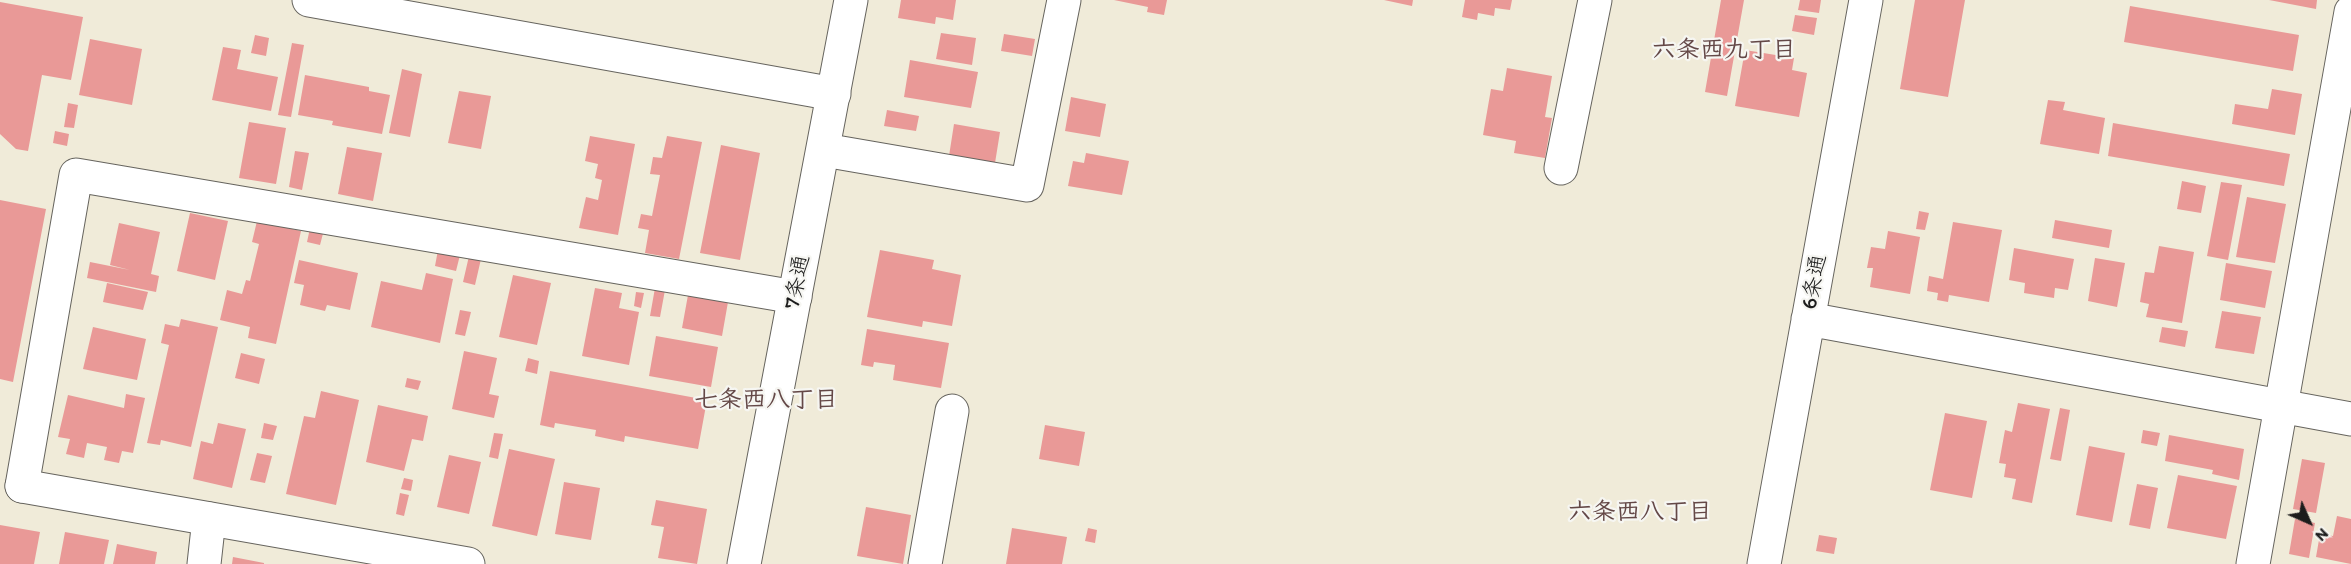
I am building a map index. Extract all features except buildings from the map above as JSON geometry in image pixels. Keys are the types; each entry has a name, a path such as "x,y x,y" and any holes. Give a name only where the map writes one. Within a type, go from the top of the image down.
{"street":[{"path":"309,0 834,94"},
{"name":"7条通","path":"744,564 851,0"},
{"path":"824,150 1027,185 1064,0"},
{"path":"1562,168 1595,0"},
{"name":"6条通","path":"1764,564 1866,0"},
{"path":"2253,564 2351,12"},
{"path":"468,564 22,486 76,175 795,297"},
{"path":"1808,319 2351,419"},
{"path":"925,564 952,411"},
{"path":"204,564 209,519"}],"district":[{"name":"六条西九丁目","path":"1724,51"},
{"name":"七条西八丁目","path":"766,401"},
{"name":"六条西八丁目","path":"1640,513"}]}
